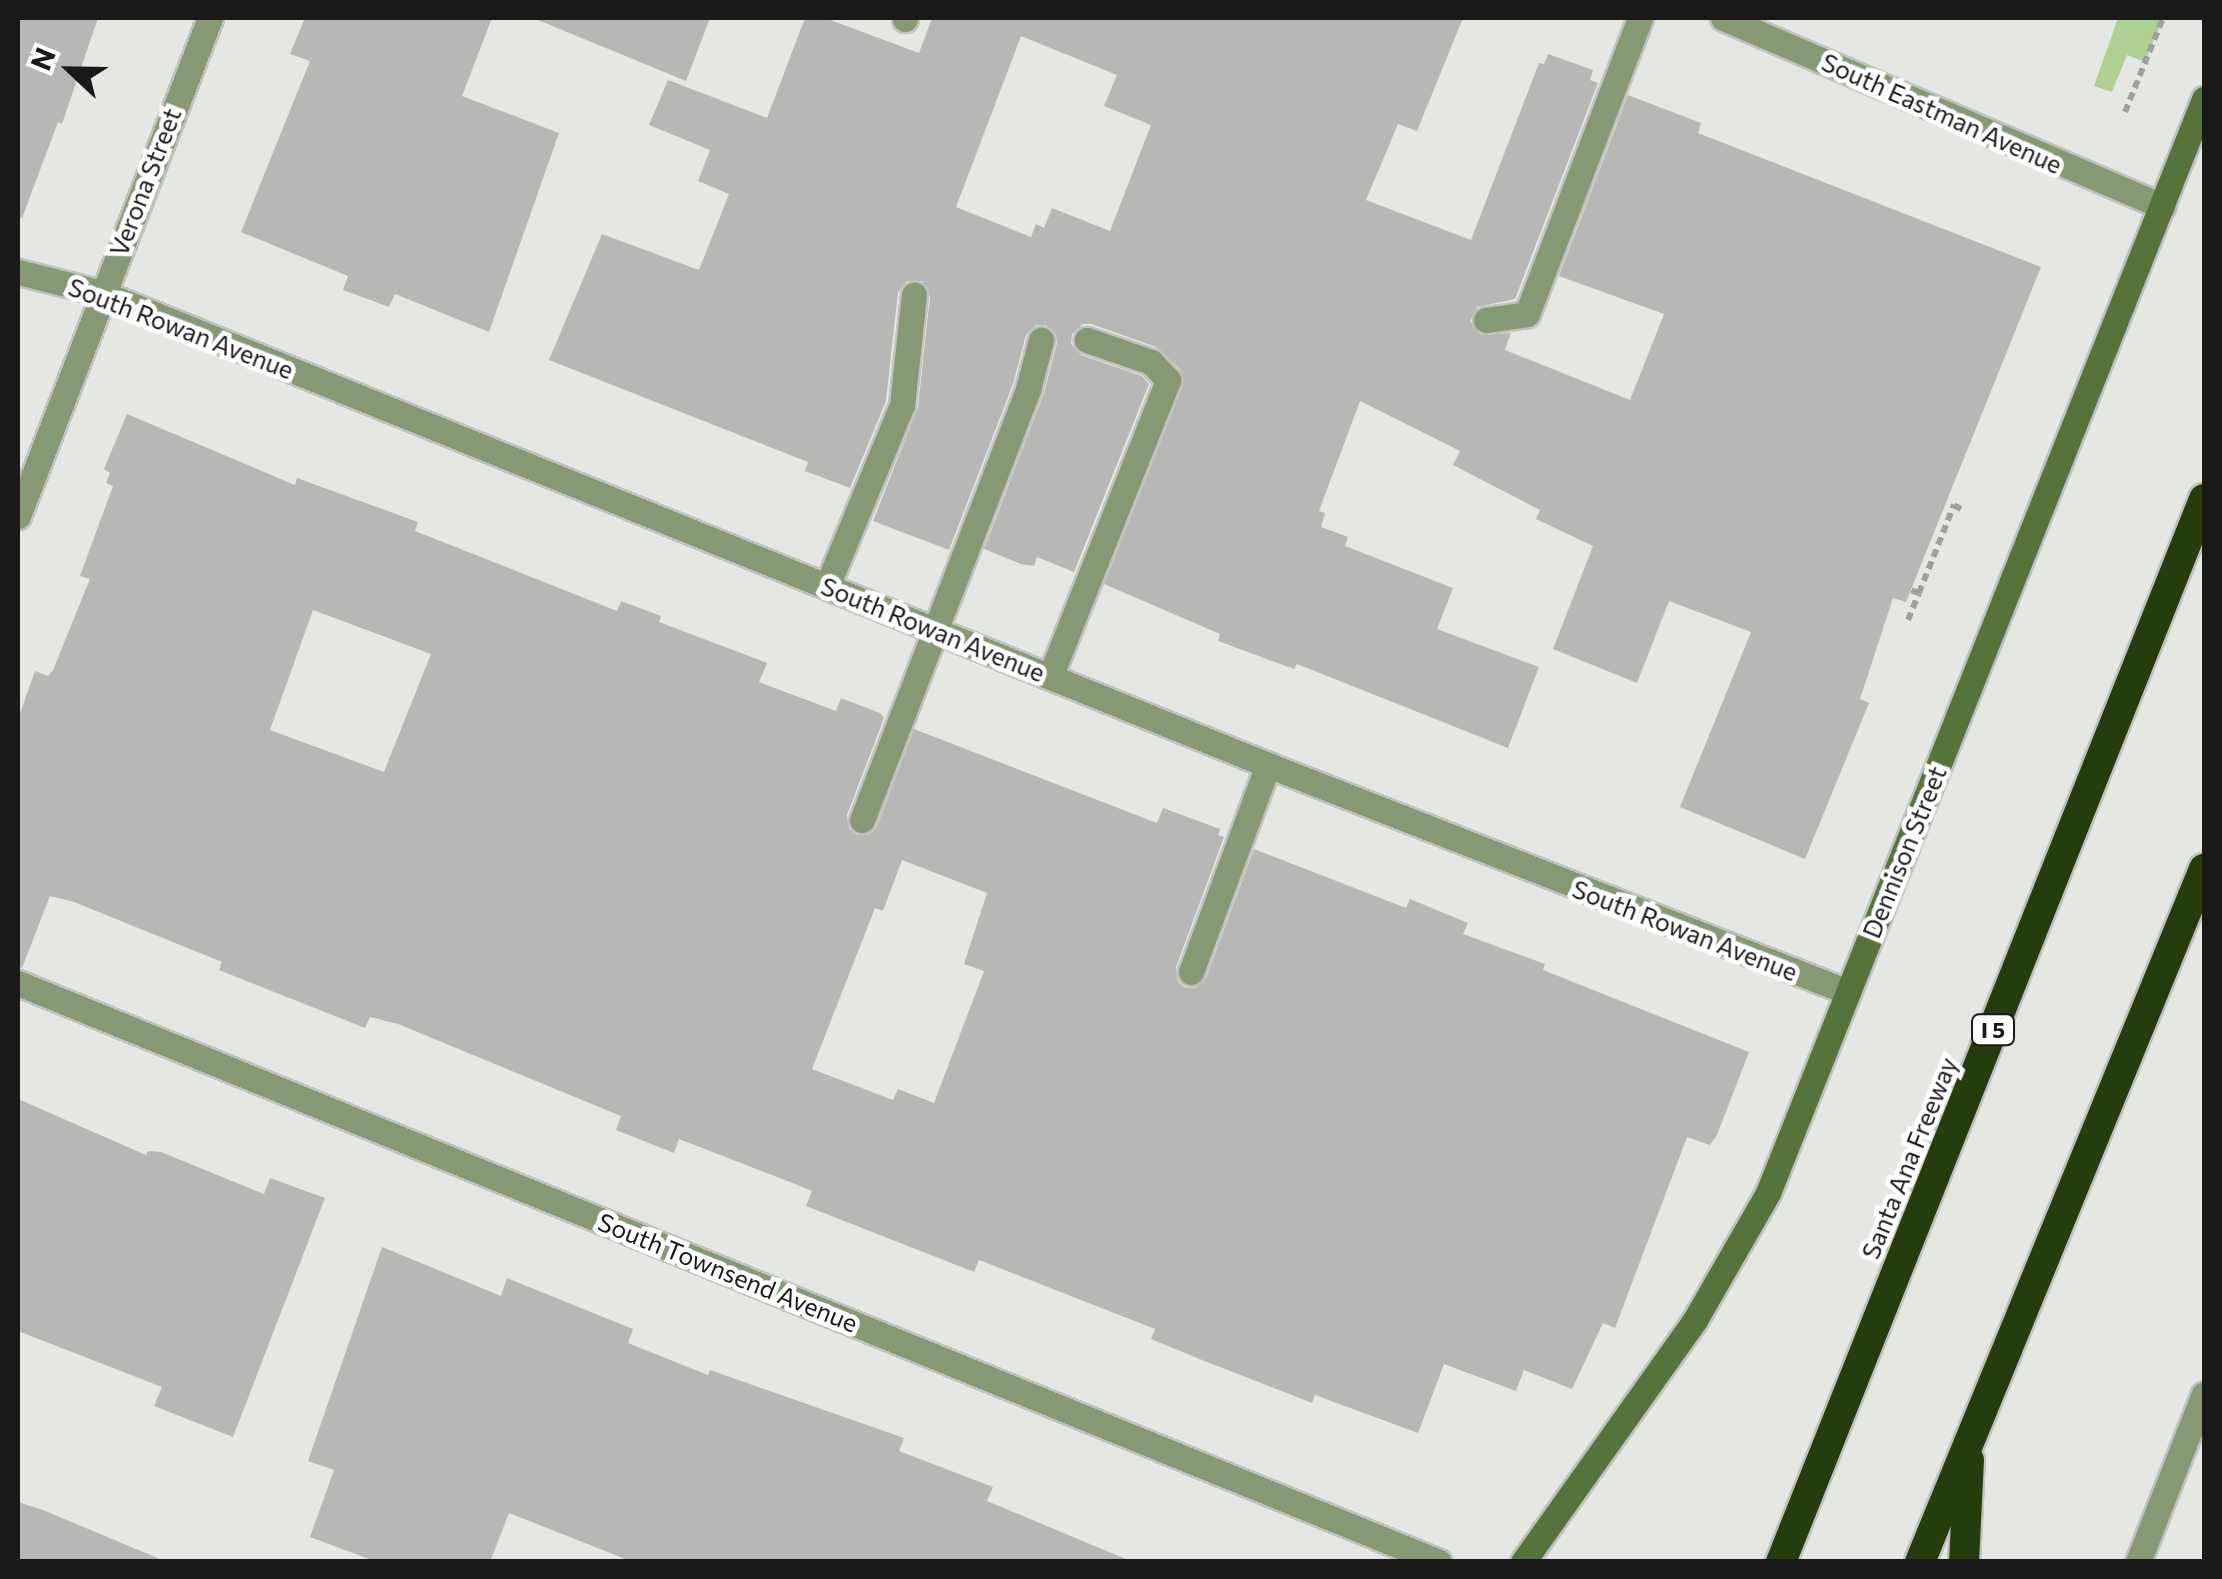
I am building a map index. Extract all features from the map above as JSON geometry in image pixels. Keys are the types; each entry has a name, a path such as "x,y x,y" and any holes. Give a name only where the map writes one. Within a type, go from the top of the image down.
{"highway":[{"name":"Santa Ana Freeway","path":"1781,1562 2204,498"},
{"path":"1920,1562 2204,869"},
{"path":"1964,1562 1971,1430"}],"street":[{"name":"Verona Street","path":"18,516 210,18"},
{"path":"1486,320 1528,314 1640,18"},
{"name":"South Eastman Avenue","path":"1723,18 2162,206"},
{"name":"Dennison Street","path":"1523,1562 1695,1320 1768,1193 2204,99"},
{"name":"South Rowan Avenue","path":"18,272 102,293 1268,765 1848,992"},
{"path":"827,586 902,404 914,295"},
{"path":"862,820 1028,389 1041,340"},
{"path":"1050,676 1168,380 1152,362 1087,340"},
{"path":"1191,972 1268,765"},
{"name":"South Townsend Avenue","path":"18,984 1440,1562"},
{"path":"2138,1562 2204,1394"}],"path":[{"path":"2124,112 2164,18"},
{"path":"1908,620 1954,505 1963,510"},
{"path":"1910,590 1920,593"}],"green space":[{"path":"2118,18 2163,18 2145,62 2127,55 2112,92 2094,86"}],"building":[{"path":"18,18 98,18 62,124 58,122 22,218 18,217"},
{"path":"305,18 492,18 462,96 559,133 489,332 395,294 389,307 343,290 348,276 241,232 310,61 290,54"},
{"path":"533,18 710,18 686,81"},
{"path":"805,18 825,18 919,53 932,18 1463,18 1417,131 1398,124 1366,200 1471,240 1539,63 1544,64 1548,54 1593,70 1590,80 1598,83 1515,299 1477,307 1470,321 1481,335 1511,333 1505,350 1630,400 1664,314 1559,276 1628,95 1701,123 1698,133 2041,267 1906,602 1893,598 1860,699 1869,703 1805,859 1680,807 1751,632 1669,601 1637,683 1553,649 1593,546 1536,519 1540,510 1453,465 1460,451 1360,401 1319,511 1325,513 1321,527 1348,537 1345,546 1453,588 1437,629 1539,667 1508,748 1297,664 1294,669 1218,641 1220,634 1104,584 1183,385 1180,369 1156,347 1091,324 1083,324 1072,334 1071,344 1081,355 1142,376 1149,384 1074,572 1037,557 1034,566 1021,564 984,549 1044,393 1057,343 1056,335 1046,325 1036,325 1026,335 1013,384 949,550 873,521 918,407 930,297 923,281 907,281 898,292 886,401 850,488 805,471 808,462 549,360 602,234 699,270 729,194 698,181 710,150 649,125 668,80 767,118","holes":["1021,36 1117,75 1104,106 1151,125 1110,231 1052,208 1044,228 1036,224 1031,237 956,207"]},
{"path":"127,414 295,485 297,478 418,522 415,531 617,611 621,601 661,616 659,622 767,663 759,682 836,711 841,698 880,713 884,718 847,815 849,829 857,835 871,833 877,826 914,729 1157,823 1163,808 1220,829 1218,835 1224,837 1176,967 1178,982 1184,987 1195,988 1206,978 1254,849 1406,908 1410,899 1468,923 1463,934 1545,964 1543,970 1749,1052 1710,1145 1687,1137 1615,1328 1603,1323 1572,1389 1524,1370 1516,1391 1444,1364 1418,1433 1315,1395 1312,1403 1202,1360 1151,1339 1155,1329 979,1260 974,1272 806,1206 812,1191 679,1139 674,1153 616,1130 621,1116 398,1024 370,1017 365,1028 219,970 222,962 74,902 50,896 22,968 18,967 18,719 35,671 48,676 53,670 90,579 80,576 113,486 106,483 110,473 104,469","holes":["313,610 431,654 384,772 270,730","902,860 987,893 964,964 984,971 934,1103 898,1089 893,1100 812,1069 875,908 883,911"]},
{"path":"18,1099 146,1155 148,1151 161,1152 264,1194 270,1178 325,1198 233,1437 154,1406 162,1387 18,1331"},
{"path":"382,1247 501,1296 507,1278 633,1329 628,1343 708,1375 710,1370 904,1438 899,1451 993,1487 987,1501 1133,1562 633,1562 509,1513 490,1562 377,1562 310,1537 334,1470 308,1461"},
{"path":"18,1502 43,1510 167,1562 18,1562"}]}
